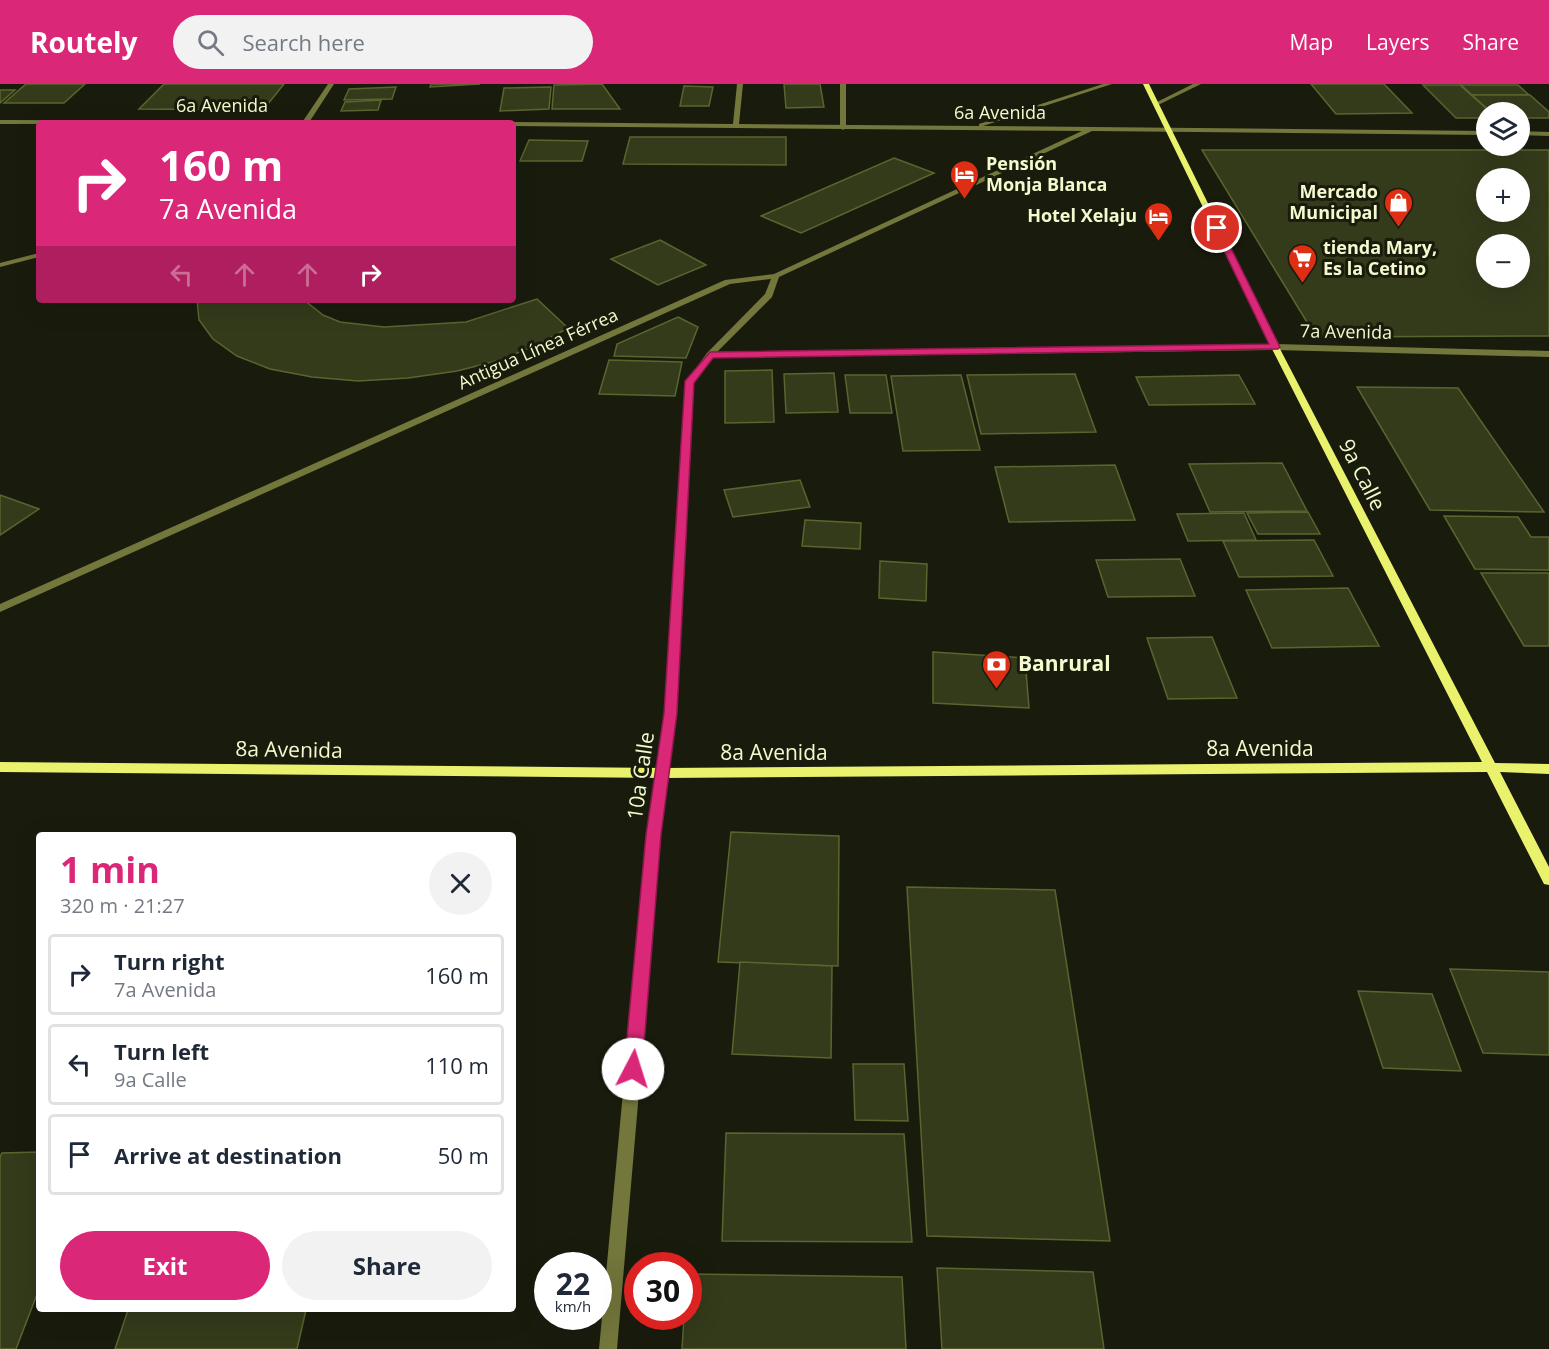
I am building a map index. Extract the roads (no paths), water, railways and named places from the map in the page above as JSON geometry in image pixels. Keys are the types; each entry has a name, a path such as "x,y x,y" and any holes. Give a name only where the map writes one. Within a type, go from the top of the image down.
{"street":[{"path":"307,120 331,84"},
{"path":"736,127 740,84"},
{"path":"843,84 843,128"},
{"path":"971,128 1109,84"},
{"name":"9a Calle","path":"1146,84 1275,347 1549,880"},
{"path":"1156,105 1198,84"},
{"name":"6a Avenida","path":"0,122 36,122"},
{"name":"6a Avenida","path":"516,124 1476,133"},
{"name":"Antigua Línea Férrea","path":"0,608 728,282 776,276 1092,129"},
{"path":"1530,133 1549,134"},
{"path":"0,265 36,256"},
{"name":"10a Calle","path":"608,1349 654,835 671,713 689,383 710,355 769,295 776,276"},
{"name":"7a Avenida","path":"710,355 1275,347 1549,354"},
{"name":"8a Avenida","path":"0,767 663,773 1491,767 1549,769"}],"place":[{"name":"Pensión Monja Blanca","path":"965,200"},
{"name":"Mercado Municipal","path":"1399,228"},
{"name":"Hotel Xelaju","path":"1158,242"},
{"name":"tienda Mary, Es la Cetino","path":"1302,284"},
{"name":"Banrural","path":"997,690"}]}
